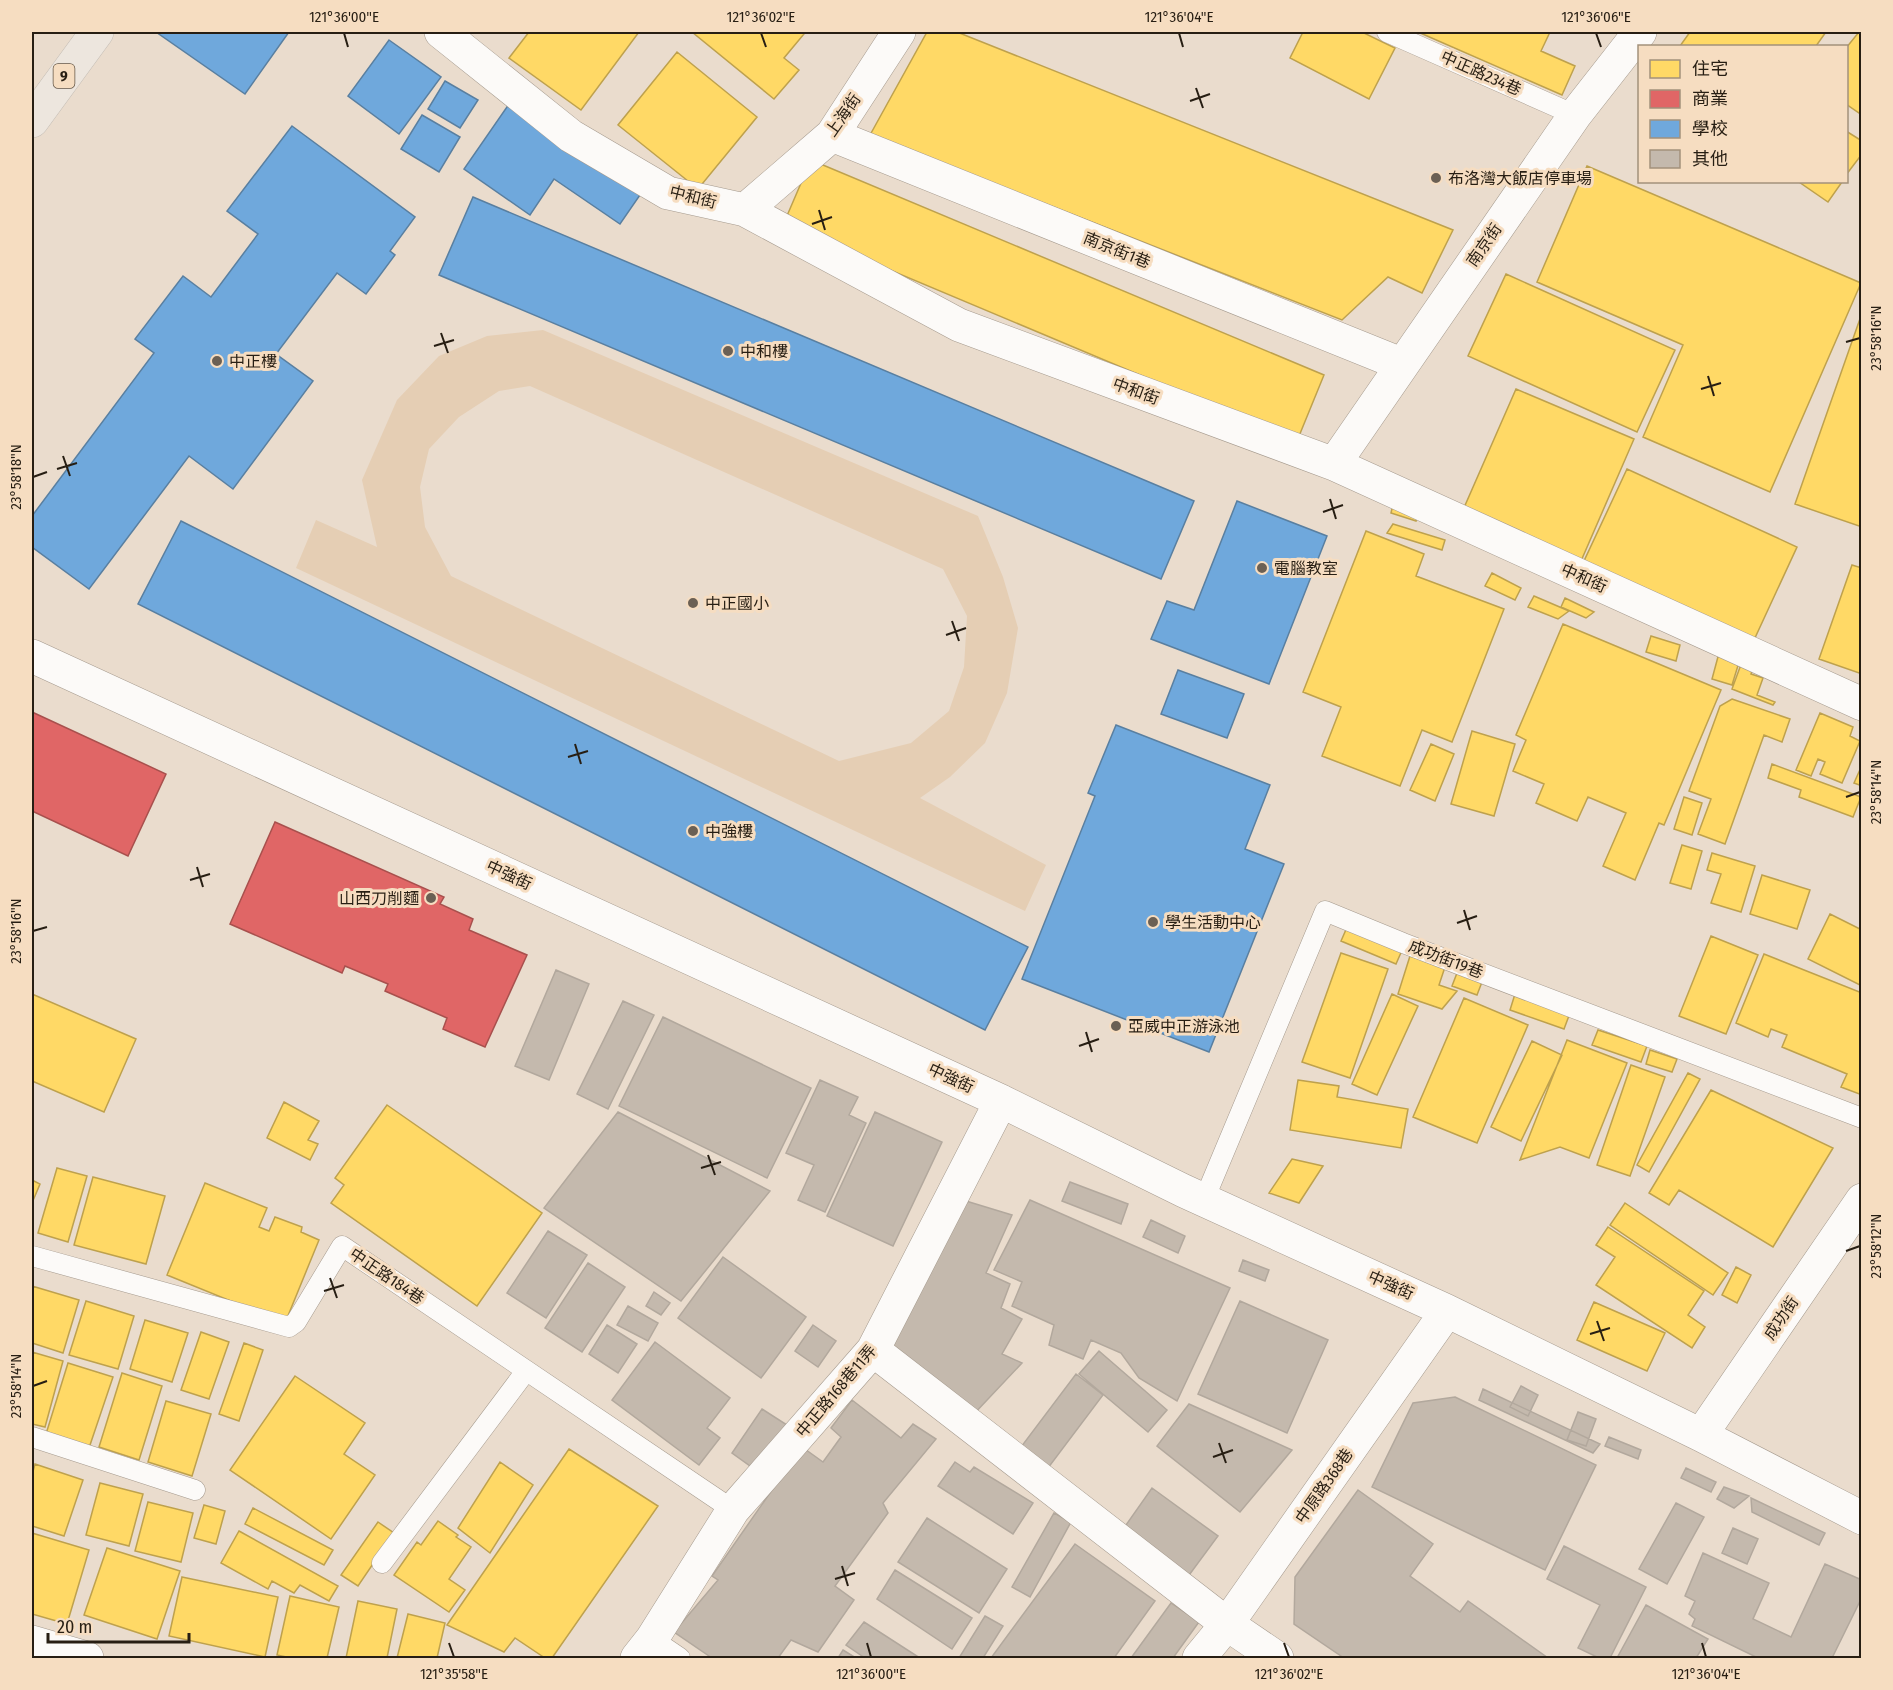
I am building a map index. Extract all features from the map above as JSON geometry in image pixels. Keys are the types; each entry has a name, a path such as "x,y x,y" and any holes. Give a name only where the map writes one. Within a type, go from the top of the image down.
{"main road":[{"name":"9","path":"32,121 98,32"}],"street":[{"name":"中和街","path":"441,32 571,136 668,193 745,210 959,326 1334,464 1862,704"},
{"name":"上海街","path":"745,210 832,135 899,32"},
{"name":"南京街","path":"1334,464 1575,115 1640,32"},
{"name":"南京街1巷","path":"832,135 1401,364"},
{"name":"中強街","path":"32,656 1001,1101 1204,1200 1447,1311 1701,1435 1862,1518"},
{"name":"中正路168巷11弄","path":"644,1649 733,1510 873,1350 1001,1101"},
{"name":"成功街","path":"1701,1435 1862,1200"},
{"name":"中原路368巷","path":"1199,1659 1227,1624 1447,1311"},
{"path":"873,1350 1227,1624 1277,1659"},
{"path":"32,1642 87,1659"}],"lane":[{"name":"中正路234巷","path":"1387,32 1575,115"},
{"name":"成功街19巷","path":"1204,1200 1325,911 1862,1118"},
{"name":"中正路184巷","path":"32,1256 289,1327 296,1322 342,1246 733,1510"},
{"path":"381,1563 526,1371"},
{"path":"32,1437 195,1490"},
{"path":"644,1649 680,1659"}],"shaded area":[{"path":"543,330 978,516 1003,577 1018,628 1007,693 985,743 950,777 920,798 1046,865 1025,911 296,568 316,520 377,547 362,480 397,400 439,356 487,336","holes":["530,386 943,569 967,616 964,667 949,711 911,743 839,761 451,576 425,527 420,487 429,449 459,417 499,391"]}],"building: 住宅":[{"path":"529,32 639,32 581,110 509,58"},
{"path":"692,32 801,32 804,34 784,58 799,70 774,99"},
{"path":"927,32 957,32 1453,230 1422,293 1388,277 1342,320 870,135"},
{"path":"1303,32 1362,32 1395,48 1369,99 1290,58"},
{"path":"1418,32 1550,32 1541,51 1575,66 1562,95"},
{"path":"1690,32 1826,32 1817,45 1681,45"},
{"path":"1859,32 1862,32 1862,115 1848,105 1848,46"},
{"path":"677,52 757,117 698,189 618,125"},
{"path":"1848,132 1862,141 1862,154 1848,172"},
{"path":"811,160 1324,375 1297,441 783,225"},
{"path":"1587,166 1861,283 1770,492 1643,437 1683,345 1537,282"},
{"path":"1800,183 1841,183 1828,202"},
{"path":"1506,274 1675,350 1637,432 1468,356"},
{"path":"1862,313 1862,527 1795,504"},
{"path":"1516,389 1634,439 1581,561 1463,510"},
{"path":"1627,469 1797,547 1754,640 1584,561"},
{"path":"1394,500 1420,508 1416,521 1391,513"},
{"path":"1393,524 1445,540 1442,550 1387,533"},
{"path":"1366,531 1424,554 1416,576 1504,609 1452,742 1422,730 1400,786 1322,756 1341,707 1303,692"},
{"path":"1852,565 1862,568 1862,674 1819,659"},
{"path":"1492,573 1521,588 1515,600 1485,586"},
{"path":"1534,596 1569,611 1558,619 1528,607"},
{"path":"1565,598 1594,612 1586,618 1561,607"},
{"path":"1563,624 1721,690 1664,825 1659,823 1635,880 1603,866 1626,813 1588,797 1577,821 1536,803 1544,784 1513,771 1526,740 1516,735"},
{"path":"1651,636 1680,645 1676,661 1646,652"},
{"path":"1719,653 1740,659 1732,685 1712,679"},
{"path":"1743,659 1755,663 1751,674 1763,678 1757,695 1775,702 1773,705 1732,689"},
{"path":"1732,699 1790,719 1782,742 1764,735 1725,844 1698,834 1711,799 1689,791 1720,706"},
{"path":"1820,713 1853,727 1850,736 1860,741 1842,783 1820,774 1825,762 1818,759 1811,776 1796,770"},
{"path":"1472,731 1515,744 1494,816 1451,804"},
{"path":"1431,744 1454,754 1435,801 1410,790"},
{"path":"1772,764 1861,797 1853,817 1799,797 1801,790 1768,778"},
{"path":"1862,765 1862,786 1854,783"},
{"path":"1684,797 1702,803 1692,835 1674,829"},
{"path":"1682,845 1702,851 1691,889 1670,883"},
{"path":"1712,853 1755,866 1741,912 1711,903 1721,874 1707,870"},
{"path":"1762,875 1810,890 1797,929 1750,914"},
{"path":"1830,914 1862,930 1862,986 1808,959"},
{"path":"1348,925 1403,948 1396,964 1341,941"},
{"path":"1711,936 1758,955 1726,1034 1679,1016"},
{"path":"1341,953 1388,969 1350,1078 1302,1062"},
{"path":"1764,954 1862,993 1862,1095 1841,1087 1847,1074 1782,1047 1787,1035 1771,1029 1768,1037 1736,1023"},
{"path":"1410,956 1445,967 1439,985 1457,991 1442,1009 1398,994"},
{"path":"1457,973 1482,982 1477,995 1452,986"},
{"path":"32,994 136,1039 104,1112 32,1081"},
{"path":"1392,994 1418,1006 1377,1095 1352,1084"},
{"path":"1515,994 1570,1013 1564,1029 1510,1010"},
{"path":"1464,998 1528,1025 1477,1143 1413,1117"},
{"path":"1598,1030 1647,1046 1641,1062 1592,1045"},
{"path":"1567,1040 1627,1063 1589,1158 1560,1147 1520,1160"},
{"path":"1532,1041 1562,1055 1521,1141 1491,1127"},
{"path":"1650,1050 1677,1059 1672,1072 1646,1064"},
{"path":"1631,1065 1665,1077 1630,1176 1597,1165"},
{"path":"1688,1073 1700,1079 1649,1172 1637,1165"},
{"path":"1298,1080 1339,1086 1337,1097 1408,1109 1401,1148 1290,1130"},
{"path":"1711,1090 1833,1148 1773,1247 1679,1190 1669,1205 1649,1193"},
{"path":"284,1102 319,1121 308,1140 318,1144 310,1160 267,1138"},
{"path":"387,1105 542,1213 477,1306 331,1203 344,1185 335,1178"},
{"path":"1292,1159 1323,1166 1299,1203 1269,1193"},
{"path":"57,1168 87,1176 68,1242 38,1233"},
{"path":"93,1177 165,1196 146,1264 74,1245"},
{"path":"32,1180 40,1184 32,1203"},
{"path":"205,1183 267,1208 259,1227 269,1231 275,1217 302,1227 301,1232 319,1240 285,1323 167,1275"},
{"path":"1625,1203 1728,1273 1713,1295 1610,1225"},
{"path":"1608,1227 1704,1291 1688,1315 1705,1327 1692,1348 1596,1285 1615,1257 1596,1245"},
{"path":"1736,1267 1751,1275 1737,1303 1722,1295"},
{"path":"32,1286 79,1300 63,1353 32,1343"},
{"path":"86,1301 134,1316 118,1369 69,1355"},
{"path":"1594,1302 1665,1333 1647,1371 1577,1340"},
{"path":"145,1320 188,1333 172,1382 130,1369"},
{"path":"201,1332 229,1342 209,1399 181,1390"},
{"path":"244,1343 263,1350 239,1421 219,1414"},
{"path":"32,1352 63,1361 45,1427 32,1424"},
{"path":"68,1363 113,1377 89,1448 46,1434"},
{"path":"122,1373 162,1386 139,1460 99,1447"},
{"path":"295,1376 365,1423 344,1454 375,1475 331,1539 230,1470"},
{"path":"166,1401 211,1414 192,1476 148,1462"},
{"path":"569,1449 658,1506 552,1658 545,1658 515,1638 504,1652 447,1625"},
{"path":"500,1462 533,1485 490,1553 458,1528"},
{"path":"35,1464 83,1480 64,1536 32,1526 32,1475"},
{"path":"100,1483 143,1494 129,1546 86,1535"},
{"path":"148,1502 193,1513 181,1562 135,1551"},
{"path":"204,1505 225,1511 216,1544 194,1538"},
{"path":"253,1508 333,1550 324,1565 245,1524"},
{"path":"438,1521 471,1547 449,1579 465,1590 449,1612 394,1575 417,1542 421,1545"},
{"path":"378,1522 394,1533 358,1586 341,1575"},
{"path":"239,1531 338,1586 329,1601 300,1585 294,1593 272,1581 268,1589 221,1563"},
{"path":"32,1533 89,1550 67,1624 32,1614"},
{"path":"107,1548 180,1571 157,1639 84,1615"},
{"path":"182,1577 278,1597 265,1657 169,1636"},
{"path":"290,1596 339,1607 327,1658 291,1658 277,1655"},
{"path":"358,1601 397,1609 387,1658 346,1658"},
{"path":"408,1614 445,1623 437,1658 397,1658"}],"building: 商業":[{"path":"32,712 166,774 128,856 32,811"},
{"path":"275,822 444,897 440,904 473,919 469,930 527,955 485,1047 443,1029 447,1018 385,991 388,984 345,966 342,973 230,924"}],"building: 學校":[{"path":"156,32 289,32 245,94"},
{"path":"389,40 441,77 399,134 348,96"},
{"path":"445,81 478,100 460,128 428,109"},
{"path":"509,104 640,195 620,224 554,179 530,215 464,169"},
{"path":"422,115 460,137 439,172 401,149"},
{"name":"中正樓","path":"292,126 415,217 390,251 395,255 366,294 337,273 276,354 313,381 233,489 189,456 89,589 32,547 32,516 154,353 135,339 183,276 211,297 258,234 227,211"},
{"name":"中和樓","path":"473,197 1194,501 1161,579 439,275"},
{"name":"電腦教室","path":"1237,501 1327,536 1269,684 1151,639 1167,601 1194,610"},
{"name":"中強樓","path":"181,521 1028,947 985,1030 138,604"},
{"path":"1178,670 1244,694 1227,738 1161,714"},
{"name":"學生活動中心","path":"1116,725 1270,785 1245,849 1284,864 1209,1052 1022,979 1095,796 1088,793"}],"building: 其他":[{"path":"556,970 589,984 549,1080 515,1066"},
{"path":"623,1001 654,1015 608,1109 577,1094"},
{"path":"663,1017 811,1088 767,1178 619,1106"},
{"path":"820,1080 858,1097 849,1115 866,1123 825,1212 798,1200 814,1165 786,1153"},
{"path":"618,1112 770,1191 681,1301 544,1208"},
{"path":"875,1112 942,1142 893,1246 827,1216"},
{"path":"1070,1182 1128,1204 1121,1224 1062,1201"},
{"path":"1030,1200 1230,1288 1177,1401 1139,1378 1121,1353 1091,1340 1083,1359 1049,1345 1054,1325 1012,1306 1022,1282 994,1270"},
{"path":"966,1201 1012,1215 986,1273 1010,1284 1001,1308 1022,1319 1002,1354 1022,1363 972,1416 883,1345"},
{"path":"1151,1220 1185,1236 1178,1253 1143,1237"},
{"path":"548,1231 587,1255 546,1318 507,1293"},
{"path":"723,1257 806,1317 761,1378 678,1318"},
{"path":"1243,1260 1269,1270 1265,1281 1239,1271"},
{"path":"588,1263 625,1287 582,1352 545,1328"},
{"path":"654,1292 670,1303 661,1315 646,1306"},
{"path":"1240,1301 1328,1340 1287,1433 1198,1394"},
{"path":"628,1306 658,1323 648,1341 617,1325"},
{"path":"607,1325 637,1344 618,1373 589,1354"},
{"path":"813,1325 836,1341 818,1367 795,1351"},
{"path":"655,1342 730,1398 707,1428 720,1438 699,1465 612,1400"},
{"path":"1099,1351 1167,1410 1148,1432 1079,1374"},
{"path":"1076,1374 1103,1395 1048,1468 1021,1447"},
{"path":"1521,1386 1538,1395 1528,1416 1510,1407"},
{"path":"1483,1389 1600,1444 1593,1453 1479,1400"},
{"path":"1455,1397 1596,1465 1545,1570 1372,1487 1413,1403"},
{"path":"852,1400 901,1438 913,1424 936,1439 883,1503 888,1513 835,1586 854,1600 818,1652 791,1640 778,1658 712,1658 674,1632 718,1580 712,1576 802,1447 823,1462 841,1437 831,1428"},
{"path":"1189,1404 1292,1450 1240,1512 1157,1446"},
{"path":"762,1409 787,1425 757,1471 732,1453"},
{"path":"1578,1412 1596,1419 1586,1446 1567,1440"},
{"path":"1609,1437 1641,1450 1638,1459 1605,1446"},
{"path":"955,1462 970,1472 974,1467 1033,1503 1013,1534 938,1486"},
{"path":"1686,1468 1716,1482 1711,1492 1681,1478"},
{"path":"1724,1487 1749,1496 1734,1508 1717,1499"},
{"path":"1152,1488 1218,1536 1184,1582 1119,1535"},
{"path":"1358,1490 1433,1544 1410,1576 1460,1612 1468,1601 1548,1658 1344,1658 1294,1624 1295,1577"},
{"path":"1751,1498 1825,1533 1819,1545 1752,1512"},
{"path":"1676,1503 1704,1517 1667,1584 1639,1569"},
{"path":"1054,1513 1071,1522 1030,1597 1012,1587"},
{"path":"927,1518 1007,1569 979,1613 898,1562"},
{"path":"1733,1528 1758,1539 1747,1564 1722,1553"},
{"path":"1075,1544 1155,1601 1114,1658 991,1658"},
{"path":"1564,1546 1646,1587 1610,1658 1599,1658 1578,1648 1600,1605 1547,1579"},
{"path":"1703,1553 1769,1583 1753,1619 1791,1637 1825,1564 1862,1580 1862,1597 1832,1658 1758,1658 1692,1626 1695,1619 1689,1614 1695,1601 1685,1596"},
{"path":"895,1570 972,1618 952,1649 877,1599"},
{"path":"1171,1603 1199,1622 1173,1658 1131,1658"},
{"path":"1646,1605 1708,1639 1696,1658 1617,1658"},
{"path":"985,1616 1003,1626 983,1658 959,1658"},
{"path":"864,1622 920,1658 865,1658 846,1645"},
{"path":"843,1650 856,1658 838,1658"}],"place":[{"name":"布洛灣大飯店停車場","path":"1436,178"},
{"name":"中和樓","path":"728,351"},
{"name":"中正樓","path":"217,361"},
{"name":"電腦教室","path":"1262,568"},
{"name":"中正國小","path":"693,603"},
{"name":"中強樓","path":"693,831"},
{"name":"山西刀削麵","path":"431,898"},
{"name":"學生活動中心","path":"1153,922"},
{"name":"亞威中正游泳池","path":"1116,1026"}]}
